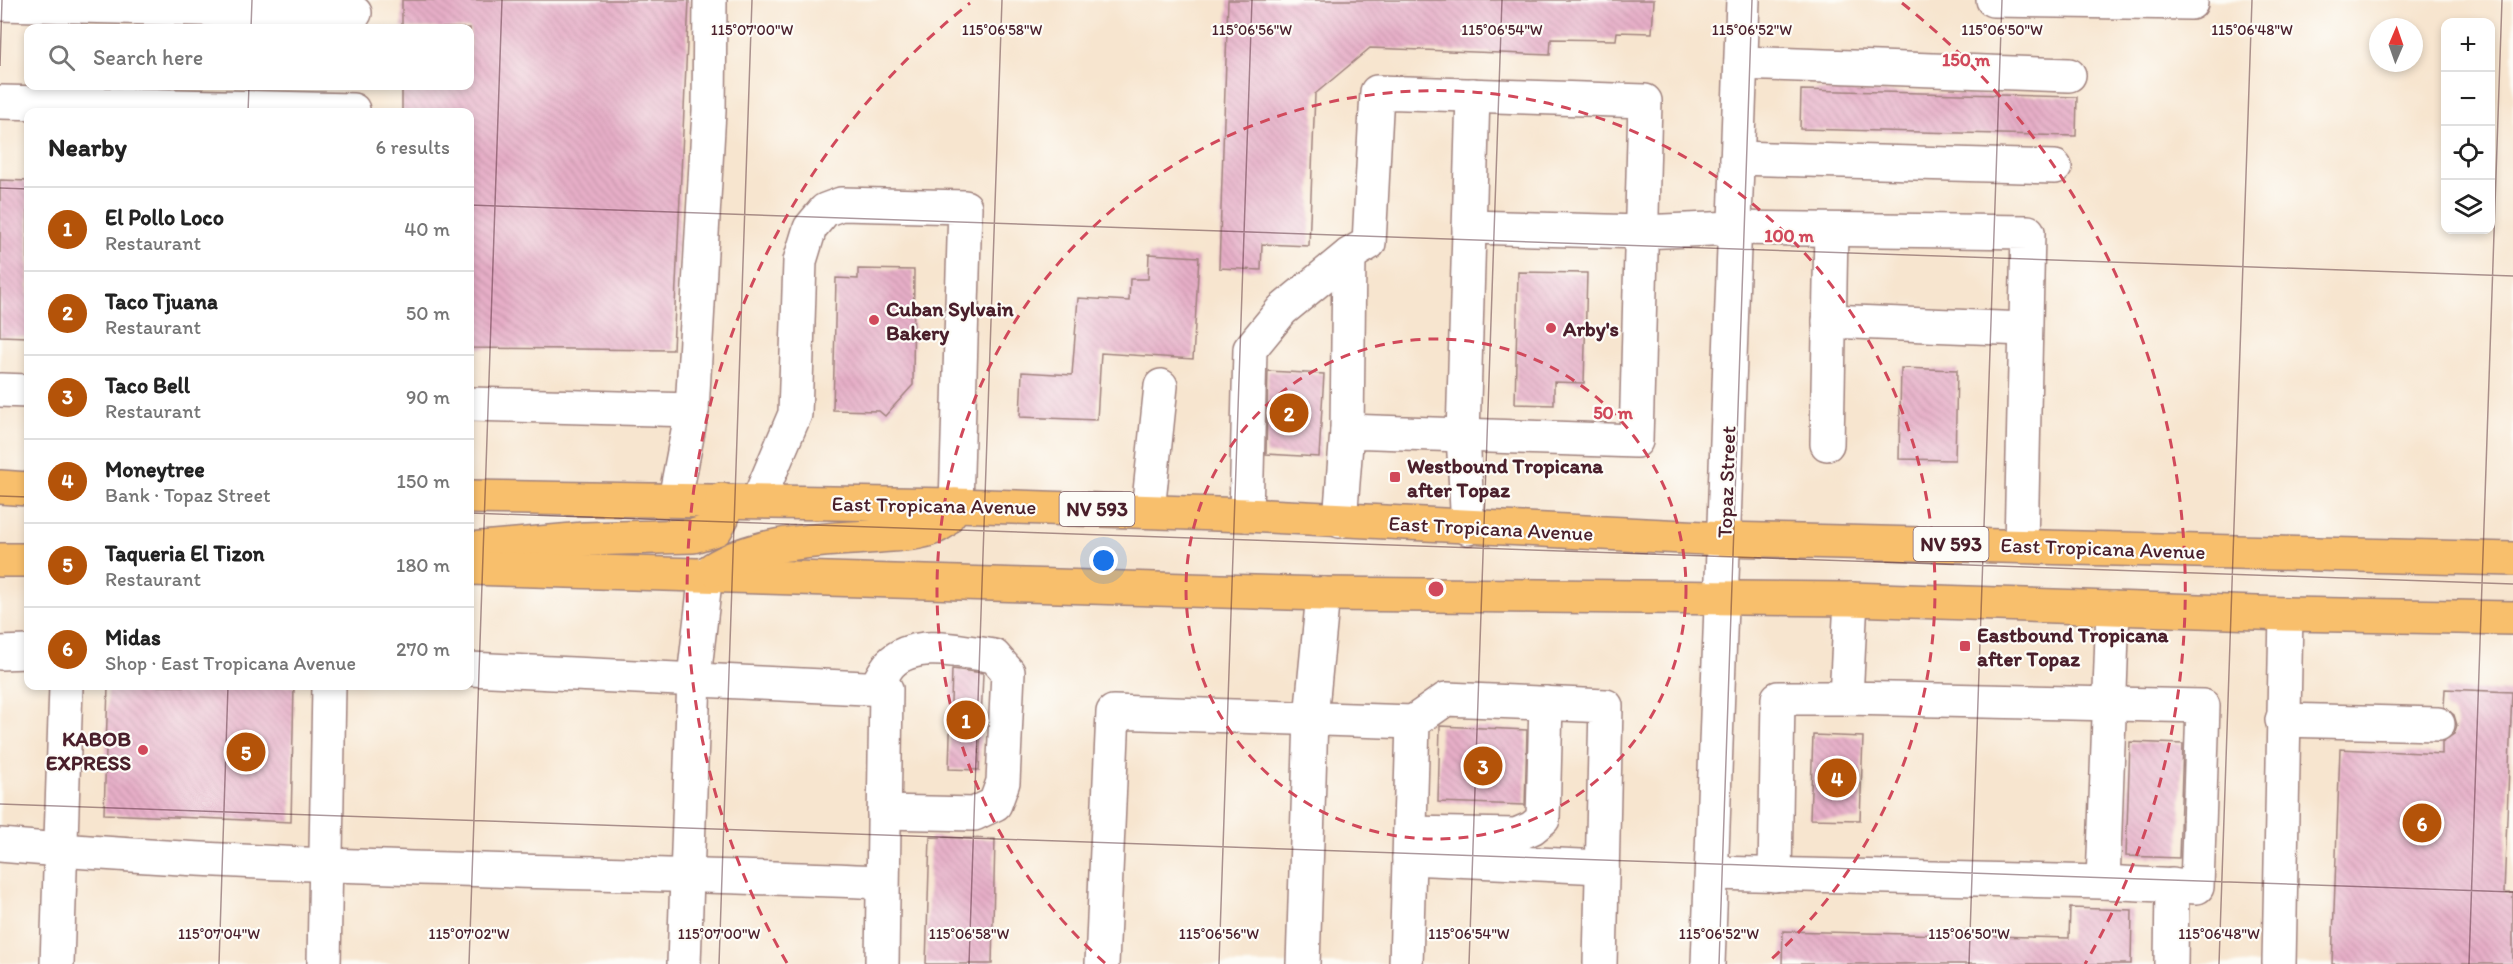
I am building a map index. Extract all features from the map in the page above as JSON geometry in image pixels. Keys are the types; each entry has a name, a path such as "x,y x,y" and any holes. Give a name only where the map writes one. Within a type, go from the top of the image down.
{"main road":[{"path":"0,488 24,489"},
{"name":"East Tropicana Avenue","path":"474,496 956,505 1246,515 1468,528 1724,539 2513,559"},
{"path":"474,549 584,539 693,536 716,529 723,516 722,500"},
{"path":"706,573 727,560 756,550 921,532 942,523 956,505"},
{"path":"0,560 24,560"},
{"path":"474,568 706,573 1323,594 1851,599 2286,614 2513,618"}],"street":[{"path":"675,499 692,410 709,111 710,0"},
{"name":"Topaz Street","path":"1708,964 1743,0"},
{"path":"1993,0 2191,3 2192,0"},
{"path":"0,4 355,14"},
{"path":"1741,63 2069,75"},
{"path":"1246,515 1250,349 1282,310 1349,255 1369,243 1377,92 1645,101 1636,441 1347,431"},
{"path":"1468,528 1463,435 1473,95"},
{"path":"0,102 110,108 353,103"},
{"path":"1737,158 2055,167"},
{"path":"758,501 795,414 800,261 810,228 825,210 841,204 965,207 956,505"},
{"path":"1469,227 1641,232 1734,228 2028,232 2021,545"},
{"path":"1827,444 1831,230"},
{"path":"1340,521 1347,431 1349,255"},
{"path":"1829,321 2025,329"},
{"path":"1148,511 1161,386"},
{"path":"0,390 24,391"},
{"path":"474,404 692,410"},
{"path":"684,964 694,678 706,573"},
{"path":"1304,964 1311,718 1323,594"},
{"path":"1846,698 1851,599"},
{"path":"2103,882 2113,608"},
{"path":"2279,964 2282,720 2286,614"},
{"path":"875,688 891,663 911,651 948,649 994,656 1008,672 1004,782 995,804 974,814 884,812"},
{"path":"0,653 24,652"},
{"path":"474,669 886,689 882,964"},
{"path":"57,964 66,690"},
{"path":"324,964 329,690"},
{"path":"1712,873 1775,875 2103,882 2197,887 2203,706 1778,698 1775,875"},
{"path":"1102,964 1113,712 1413,722 1446,699 1606,706 1600,964"},
{"path":"1409,846 1516,835 1532,828 1543,819 1546,703"},
{"path":"2282,720 2438,723"},
{"path":"1406,964 1413,722"},
{"path":"0,845 60,851 326,866 687,874 882,882"},
{"path":"1409,846 1602,867"},
{"path":"2171,964 2172,885"}],"building":[{"path":"402,0 689,0 673,350 474,348 474,108 402,108 402,90 474,90 474,24 402,24"},
{"path":"1228,0 1654,0 1652,33 1617,32 1616,40 1551,39 1550,55 1370,48 1315,94 1309,246 1262,244 1261,270 1219,268"},
{"path":"1801,90 2077,97 2076,136 1800,129"},
{"path":"0,180 24,181 24,337 0,336"},
{"path":"1149,254 1199,257 1193,359 1101,353 1097,420 1020,417 1022,372 1072,375 1078,298 1129,301 1130,279 1148,279"},
{"name":"Cuban Sylvain Bakery","path":"858,269 914,270 913,385 885,416 879,411 833,410 836,278 858,279"},
{"name":"Arby's","path":"1518,272 1587,273 1584,383 1554,382 1554,405 1515,404"},
{"path":"1901,368 1957,370 1955,460 1899,459"},
{"path":"1268,371 1324,374 1319,457 1266,454"},
{"path":"952,669 983,673 979,770 949,769"},
{"path":"2445,689 2512,692 2504,893 2513,893 2513,964 2332,964 2340,749 2442,754 2442,742 2454,734 2457,725 2454,715 2444,707"},
{"path":"108,690 294,690 291,822 104,814"},
{"path":"1440,726 1527,730 1525,805 1438,802"},
{"path":"1813,735 1863,737 1860,820 1810,819"},
{"path":"2130,742 2183,744 2179,858 2126,856"},
{"path":"930,837 995,839 992,964 926,964"},
{"path":"2070,908 2132,910 2131,964 1782,964 1783,931 2069,938"}],"place":[{"name":"Cuban Sylvain Bakery","path":"874,320"},
{"name":"Arby's","path":"1551,328"},
{"name":"Taco Tjuana","path":"1289,413"},
{"name":"Westbound Tropicana after Topaz","path":"1395,477"},
{"name":"Eastbound Tropicana after Topaz","path":"1965,646"},
{"name":"El Pollo Loco","path":"966,720"},
{"name":"KABOB EXPRESS","path":"143,750"},
{"name":"Taqueria El Tizon","path":"246,752"},
{"name":"Taco Bell","path":"1483,766"},
{"name":"Moneytree","path":"1837,778"},
{"name":"Midas","path":"2422,823"}]}
